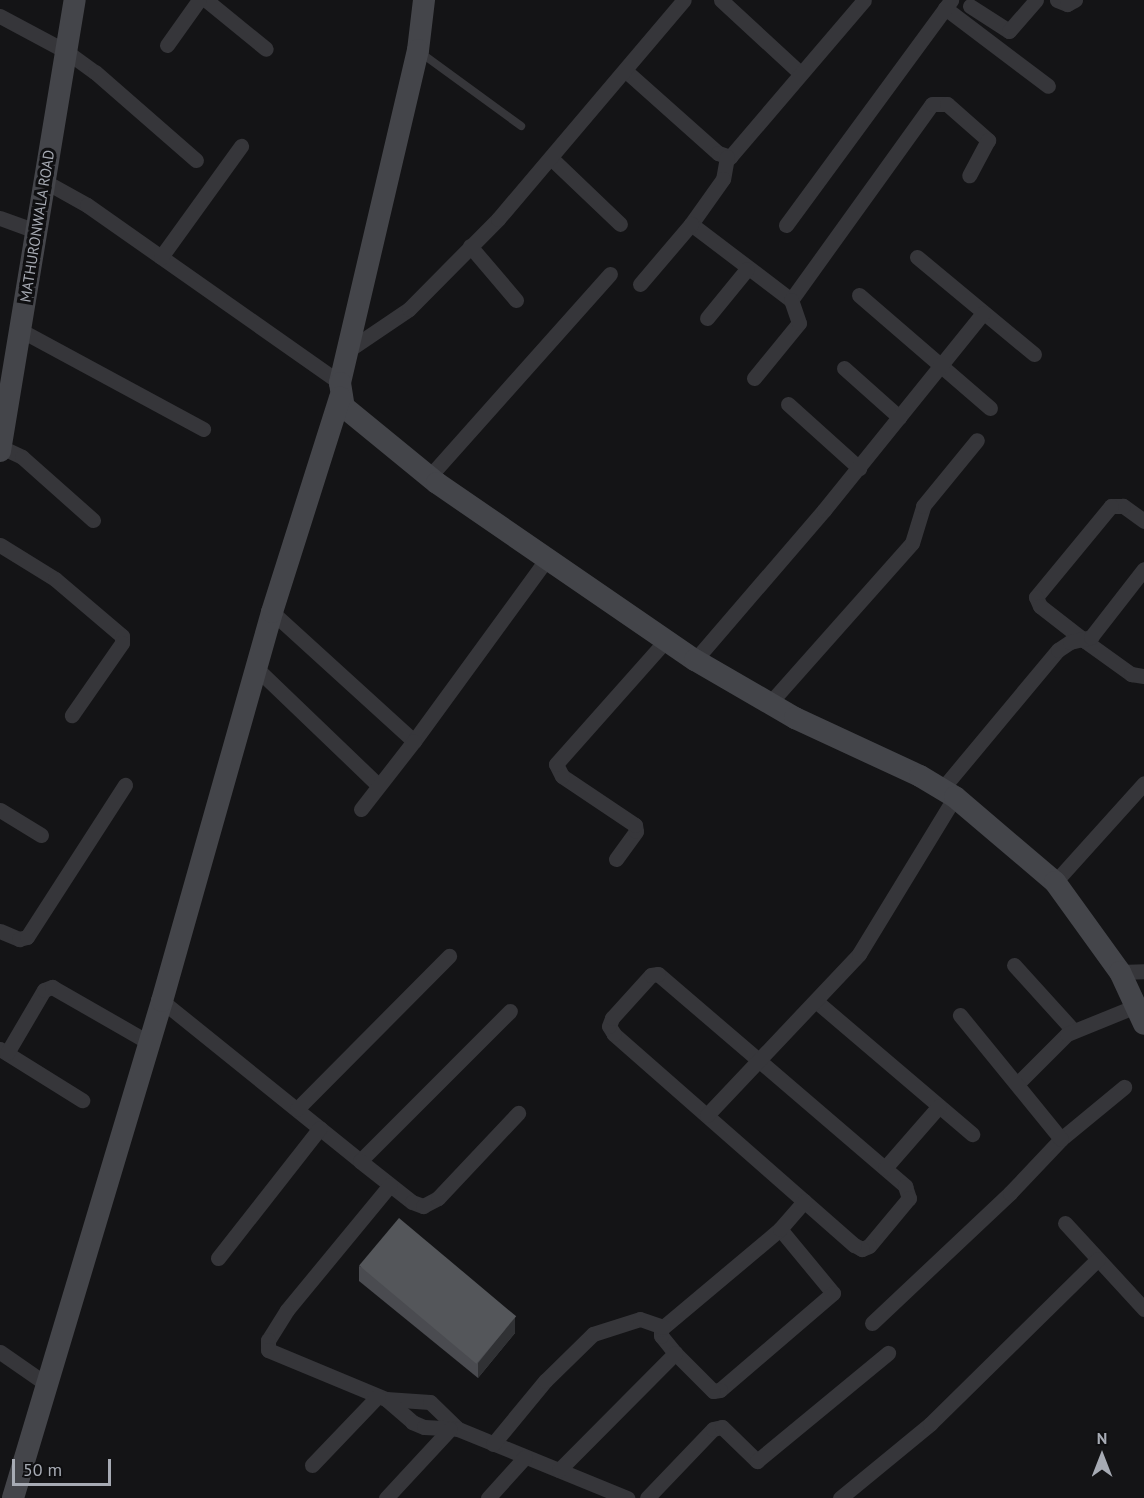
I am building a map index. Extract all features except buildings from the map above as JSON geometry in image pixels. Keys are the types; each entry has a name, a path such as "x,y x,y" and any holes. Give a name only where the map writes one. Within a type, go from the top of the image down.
{"street":[{"name":"MATHURONWALA ROAD","path":"0,449 22,331 35,231 68,52 75,0"},
{"path":"167,45 200,0"},
{"path":"206,0 266,49"},
{"path":"14,1498 46,1384 162,1001 272,612 340,390 347,351 418,50 424,0"},
{"path":"347,351 409,309 470,246 552,159 627,72 684,0"},
{"path":"721,0 800,73"},
{"path":"640,284 691,224 723,178 727,157 864,0"},
{"path":"969,2 1009,31 1036,0"},
{"path":"1057,0 1067,4 1075,0"},
{"path":"786,225 948,4 1048,86"},
{"path":"0,16 68,52 111,84 196,160"},
{"path":"627,72 727,157"},
{"path":"791,300 932,104 947,104 988,140 969,175"},
{"path":"161,258 241,146"},
{"path":"552,159 620,224"},
{"path":"44,181 87,205 340,390 348,412 429,477 546,560 696,660 769,704 948,793 1055,882 1120,972 1141,1011 1073,1030 1018,1083"},
{"path":"0,218 35,231"},
{"path":"691,224 747,269 791,300 799,322 754,378"},
{"path":"470,246 516,300"},
{"path":"917,257 1034,354"},
{"path":"707,318 747,269"},
{"path":"429,477 610,274"},
{"path":"860,295 990,408"},
{"path":"696,660 859,468 983,313"},
{"path":"22,331 203,429"},
{"path":"844,368 899,417"},
{"path":"788,404 859,468"},
{"path":"769,704 912,543 920,511 977,440"},
{"path":"0,449 22,457 93,520"},
{"path":"1144,521 1123,506 1111,506 1036,595 1040,606 1085,641 1131,674 1144,676"},
{"path":"0,545 55,579 122,636 122,643 72,715"},
{"path":"361,809 414,741 546,560"},
{"path":"707,1115 817,1002 876,930 948,793 1059,650 1070,642 1085,641 1144,569"},
{"path":"272,612 414,741"},
{"path":"615,859 632,838 635,825 562,776 556,764 667,639"},
{"path":"256,668 378,785"},
{"path":"1055,882 1144,783"},
{"path":"0,931 19,939 27,937 125,785"},
{"path":"0,810 41,835"},
{"path":"297,1109 449,956"},
{"path":"1014,964 1073,1030"},
{"path":"1120,972 1144,971"},
{"path":"651,975 663,976 905,1186 909,1198 866,1248 854,1245 707,1115 610,1028 612,1018 651,975"},
{"path":"82,1100 3,1051 44,990 52,987 148,1042"},
{"path":"162,1001 390,1185 418,1205 431,1203 518,1113"},
{"path":"817,1002 972,1134"},
{"path":"360,1161 510,1011"},
{"path":"960,1015 1018,1083 1061,1139"},
{"path":"873,1323 1019,1185 1061,1139 1124,1087"},
{"path":"885,1168 939,1106"},
{"path":"218,1258 320,1128"},
{"path":"390,1185 287,1310 266,1344 272,1353 382,1397 430,1402 454,1429"},
{"path":"780,1229 833,1288 832,1295 717,1391 711,1390 660,1334 663,1327 780,1229 804,1201"},
{"path":"1065,1223 1144,1310"},
{"path":"840,1498 930,1424 1098,1259"},
{"path":"493,1444 545,1381 593,1334 640,1319 663,1327"},
{"path":"0,1352 46,1384"},
{"path":"559,1470 675,1353"},
{"path":"647,1498 713,1429 722,1427 757,1461 888,1353"},
{"path":"382,1397 412,1422 454,1429 559,1470 599,1493 627,1498"},
{"path":"312,1465 382,1397"},
{"path":"386,1498 454,1429"},
{"path":"488,1498 525,1457"}],"lane":[{"path":"418,50 521,126"}]}
